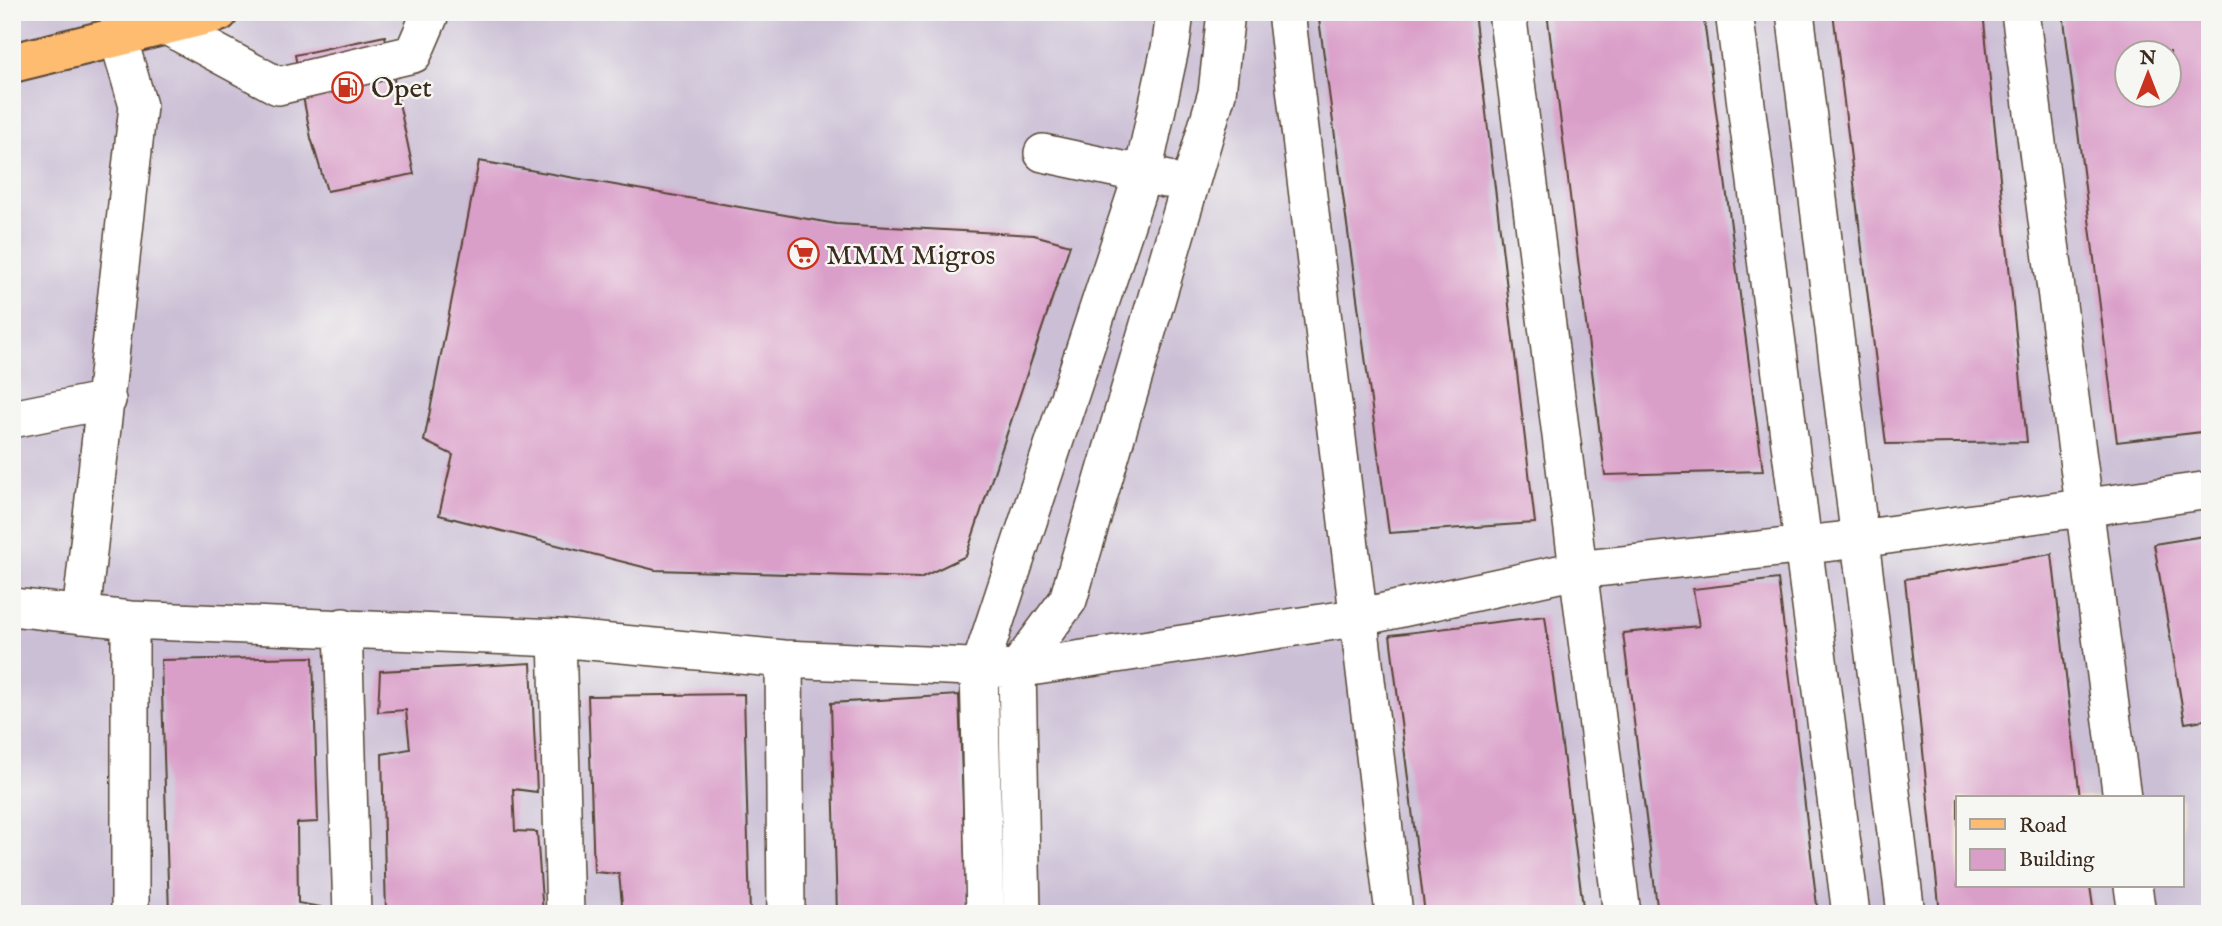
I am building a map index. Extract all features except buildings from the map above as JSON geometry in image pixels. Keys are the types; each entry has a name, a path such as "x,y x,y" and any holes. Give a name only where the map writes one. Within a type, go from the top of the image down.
{"main road":[{"path":"12,63 219,12"}],"street":[{"path":"165,25 278,86 413,54 431,12"},
{"path":"985,914 979,670 1143,173 1171,44 1175,12"},
{"path":"1022,914 1017,669 1068,600 1217,93 1226,12"},
{"path":"1286,12 1361,617 1394,914"},
{"path":"1507,12 1622,914"},
{"path":"1734,12 1851,914"},
{"path":"1795,12 1906,914"},
{"path":"2020,12 2122,796"},
{"path":"81,615 138,106 118,37"},
{"path":"1043,153 1143,173 1190,186"},
{"path":"12,419 107,400"},
{"path":"12,607 130,620 557,638 784,659 979,670 1017,669 1361,617 1577,570 1859,539 2210,490"},
{"path":"130,620 130,914"},
{"path":"344,627 352,914"},
{"path":"557,638 565,914"},
{"path":"784,659 786,914"},
{"path":"2133,888 2137,914"}],"shaded area":[{"path":"12,12 2210,12 2210,914 12,914"}],"place":[{"name":"Opet","path":"348,87"},
{"name":"MMM Migros","path":"803,254"}]}
